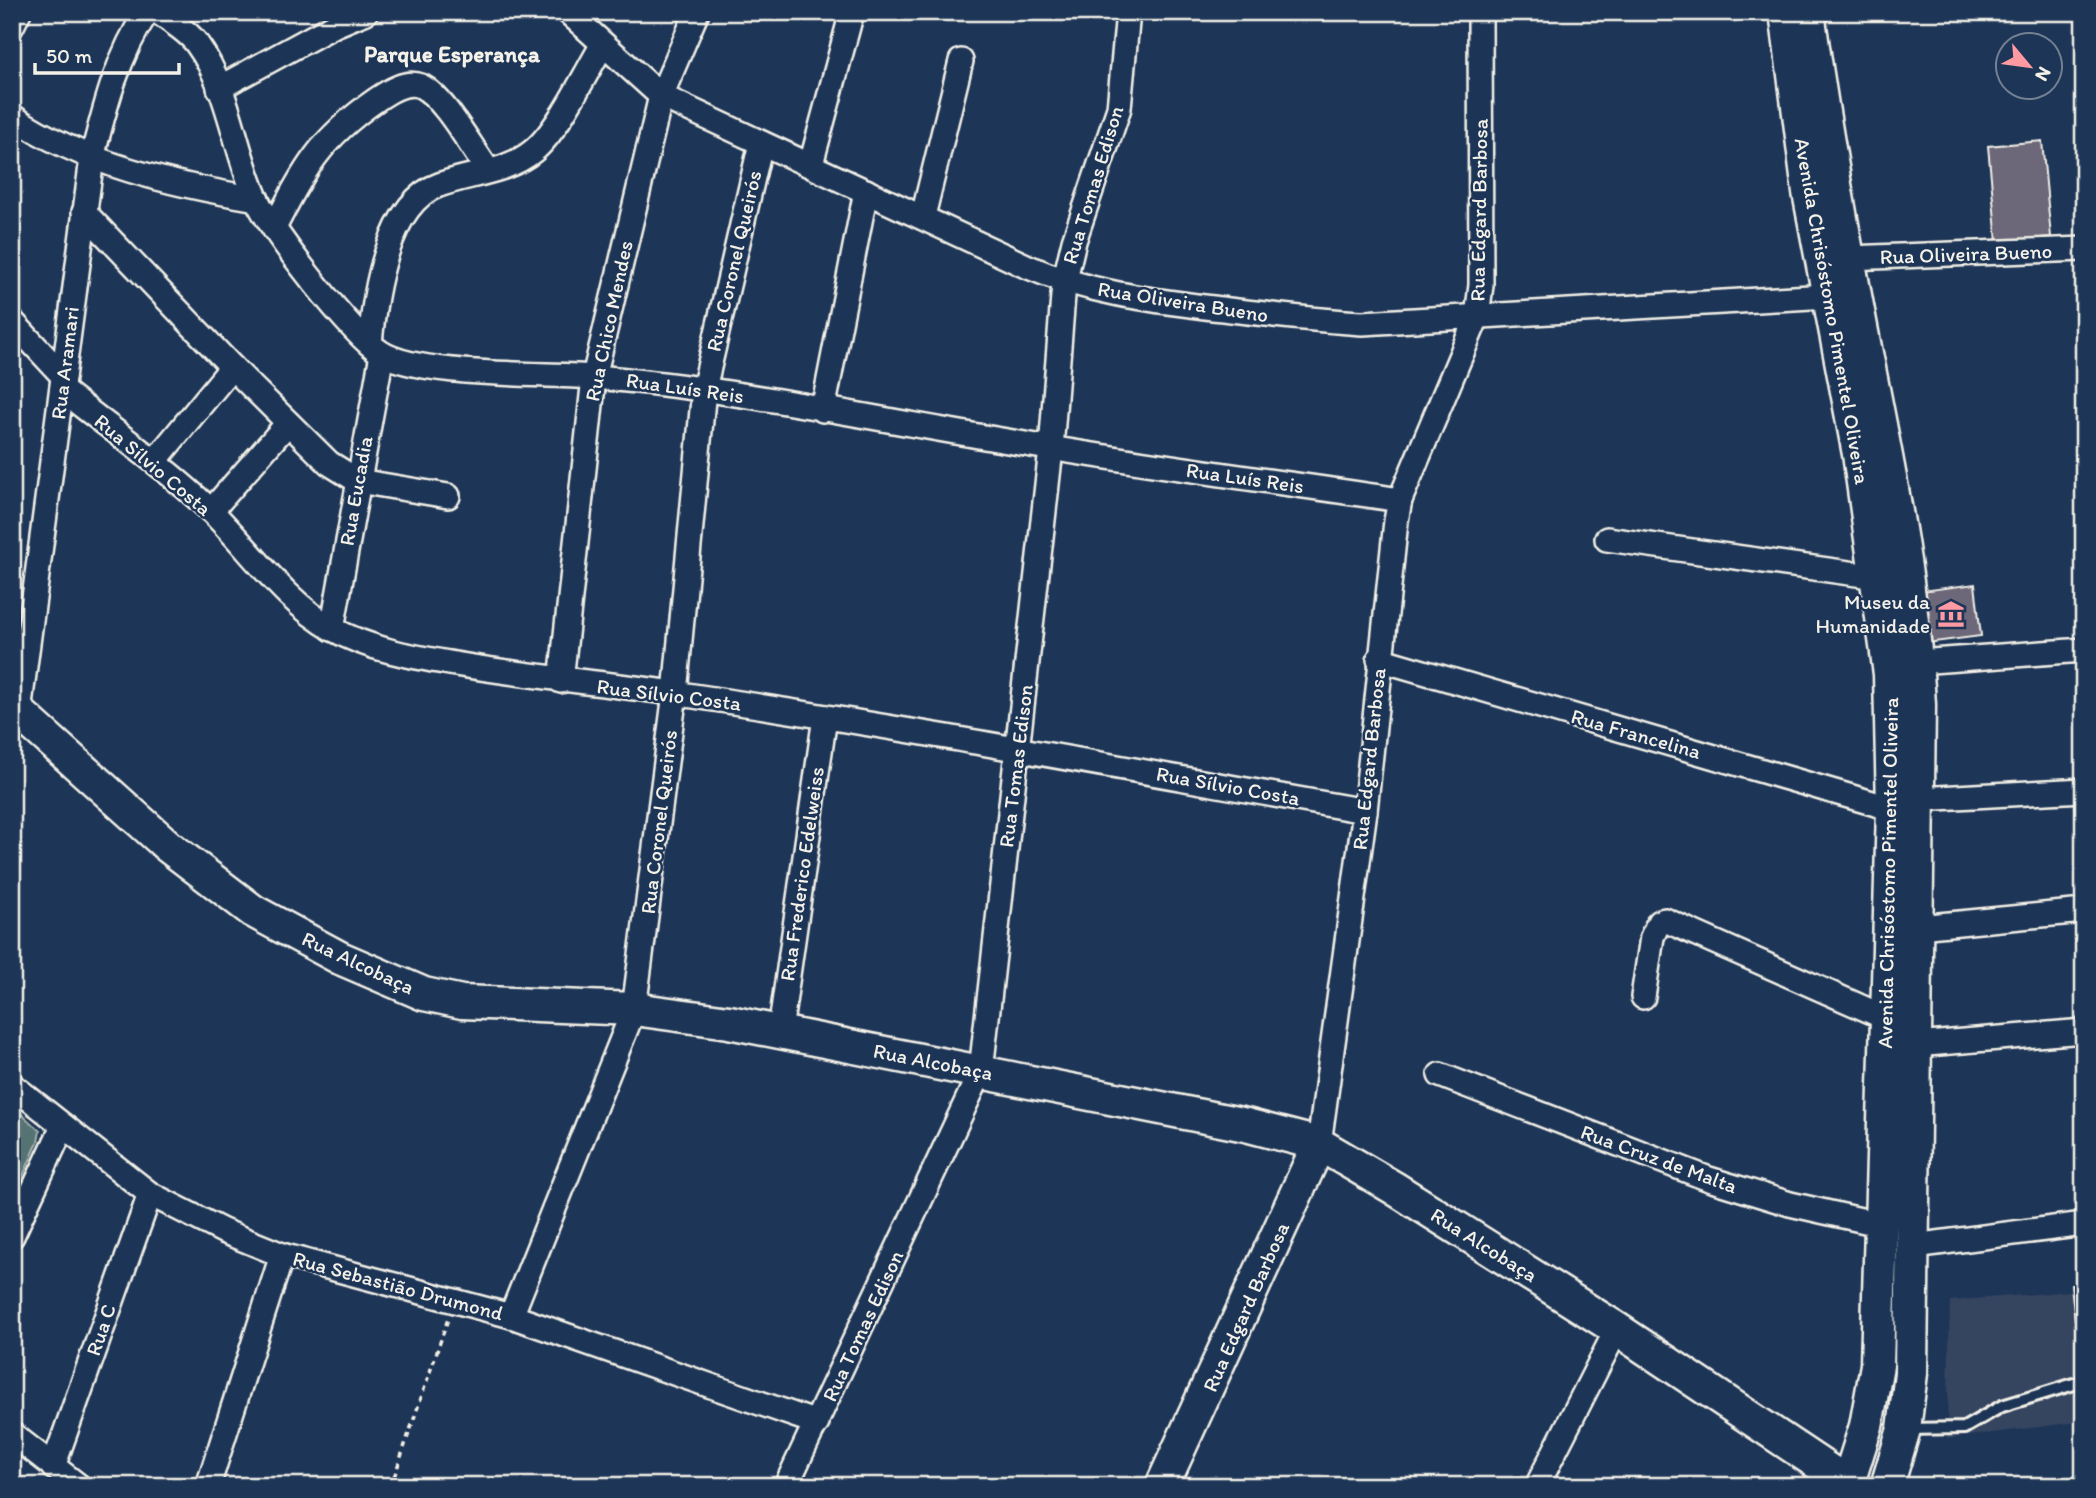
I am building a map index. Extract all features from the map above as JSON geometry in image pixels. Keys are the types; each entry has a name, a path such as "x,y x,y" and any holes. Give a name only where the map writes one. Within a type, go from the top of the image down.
{"main road":[{"name":"Avenida Chrisóstomo Pimentel Oliveira","path":"1786,12 1809,191 1859,454 1878,577 1918,927 1911,1373 1904,1429 1887,1486"},
{"name":"Avenida Chrisóstomo Pimentel Oliveira","path":"1808,12 1848,258 1890,471 1917,662 1886,1018 1883,1225 1877,1365 1867,1426 1849,1484"},
{"name":"Rua Alcobaça","path":"15,713 203,875 253,911 340,958 424,994 462,1002 634,1009 780,1031 1246,1125 1319,1144 1617,1329 1849,1484"},
{"name":"Rua Edgard Barbosa","path":"1162,1486 1319,1144"}],"street":[{"path":"12,26 19,12"},
{"name":"Rua Aramari","path":"15,713 63,383 92,158 109,89 134,33 148,12"},
{"path":"158,12 196,42 219,88 257,199 274,228 376,349"},
{"path":"219,88 335,25 366,12"},
{"name":"Rua Oliveira Bueno","path":"568,12 661,96 1064,282 1145,300 1300,320 1411,322 1828,296"},
{"name":"Rua Chico Mendes","path":"561,681 594,377 661,96 697,12"},
{"path":"811,164 852,12"},
{"name":"Rua Tomas Edison","path":"786,1486 981,1071 1051,449 1064,282 1074,241 1119,108 1128,12"},
{"name":"Rua Edgard Barbosa","path":"1319,1144 1365,811 1379,659 1400,500 1478,317 1481,285 1480,12"},
{"name":"Rua Eucadia","path":"332,629 358,481 376,349 377,284 404,214 418,196 435,186 519,162 536,149 552,128 603,44"},
{"path":"923,216 961,61"},
{"path":"274,228 319,147 342,124 404,84 419,85 435,96 488,170"},
{"path":"12,116 92,158 220,193 257,199"},
{"name":"Rua Coronel Queirós","path":"511,1316 634,1009 676,693 704,389 761,143"},
{"path":"823,410 866,191"},
{"path":"85,212 232,367 329,463 358,481 448,496"},
{"name":"Rua Oliveira Bueno","path":"1848,258 2084,249"},
{"name":"Rua Sílvio Costa","path":"12,321 63,383 211,511 296,601 332,629 371,645 408,656 561,681 676,693 1019,747 1365,811"},
{"name":"Rua Luís Reis","path":"376,349 405,363 439,368 594,377 704,389 1051,449 1400,500"},
{"path":"155,461 232,367"},
{"path":"211,511 288,423"},
{"path":"1607,539 1878,577"},
{"path":"1917,662 2084,650"},
{"name":"Rua Francelina","path":"1379,659 1906,804 2084,790"},
{"name":"Rua Frederico Edelweiss","path":"780,1031 825,717"},
{"path":"1918,927 2084,911"},
{"path":"1643,997 1652,937 1659,922 1665,920 1886,1018"},
{"path":"1915,1045 2084,1031"},
{"name":"Rua Cruz de Malta","path":"1440,1075 1709,1179 1790,1204 1883,1225"},
{"name":"Rua Sebastião Drumond","path":"12,1086 150,1194 223,1231 282,1255 511,1316 817,1423"},
{"path":"12,1236 63,1126"},
{"name":"Rua C","path":"53,1467 150,1194"},
{"path":"1914,1246 2084,1224"},
{"path":"208,1486 282,1255"},
{"path":"1536,1486 1617,1329"},
{"path":"12,1434 79,1486"}],"lane":[{"path":"1904,1429 1964,1428 2003,1406 2084,1381"}],"path":[{"path":"391,1486 454,1301"}],"shaded area":[{"path":"2084,1283 2084,1421 1947,1439 1950,1301 2071,1291 2071,1285"}],"green space":[{"path":"15,1108 40,1131 38,1142 12,1201 12,1110"}],"building":[{"path":"2042,141 2051,237 1997,242 1988,146"},
{"name":"Museu da Humanidade","path":"1975,584 1981,636 1927,643 1921,591"},
{"path":"2084,1283 2084,1347 2078,1348 2071,1285"}],"place":[{"name":"Museu da Humanidade","path":"1951,614"}],"district":[{"name":"Parque Esperança","path":"452,54"}]}
